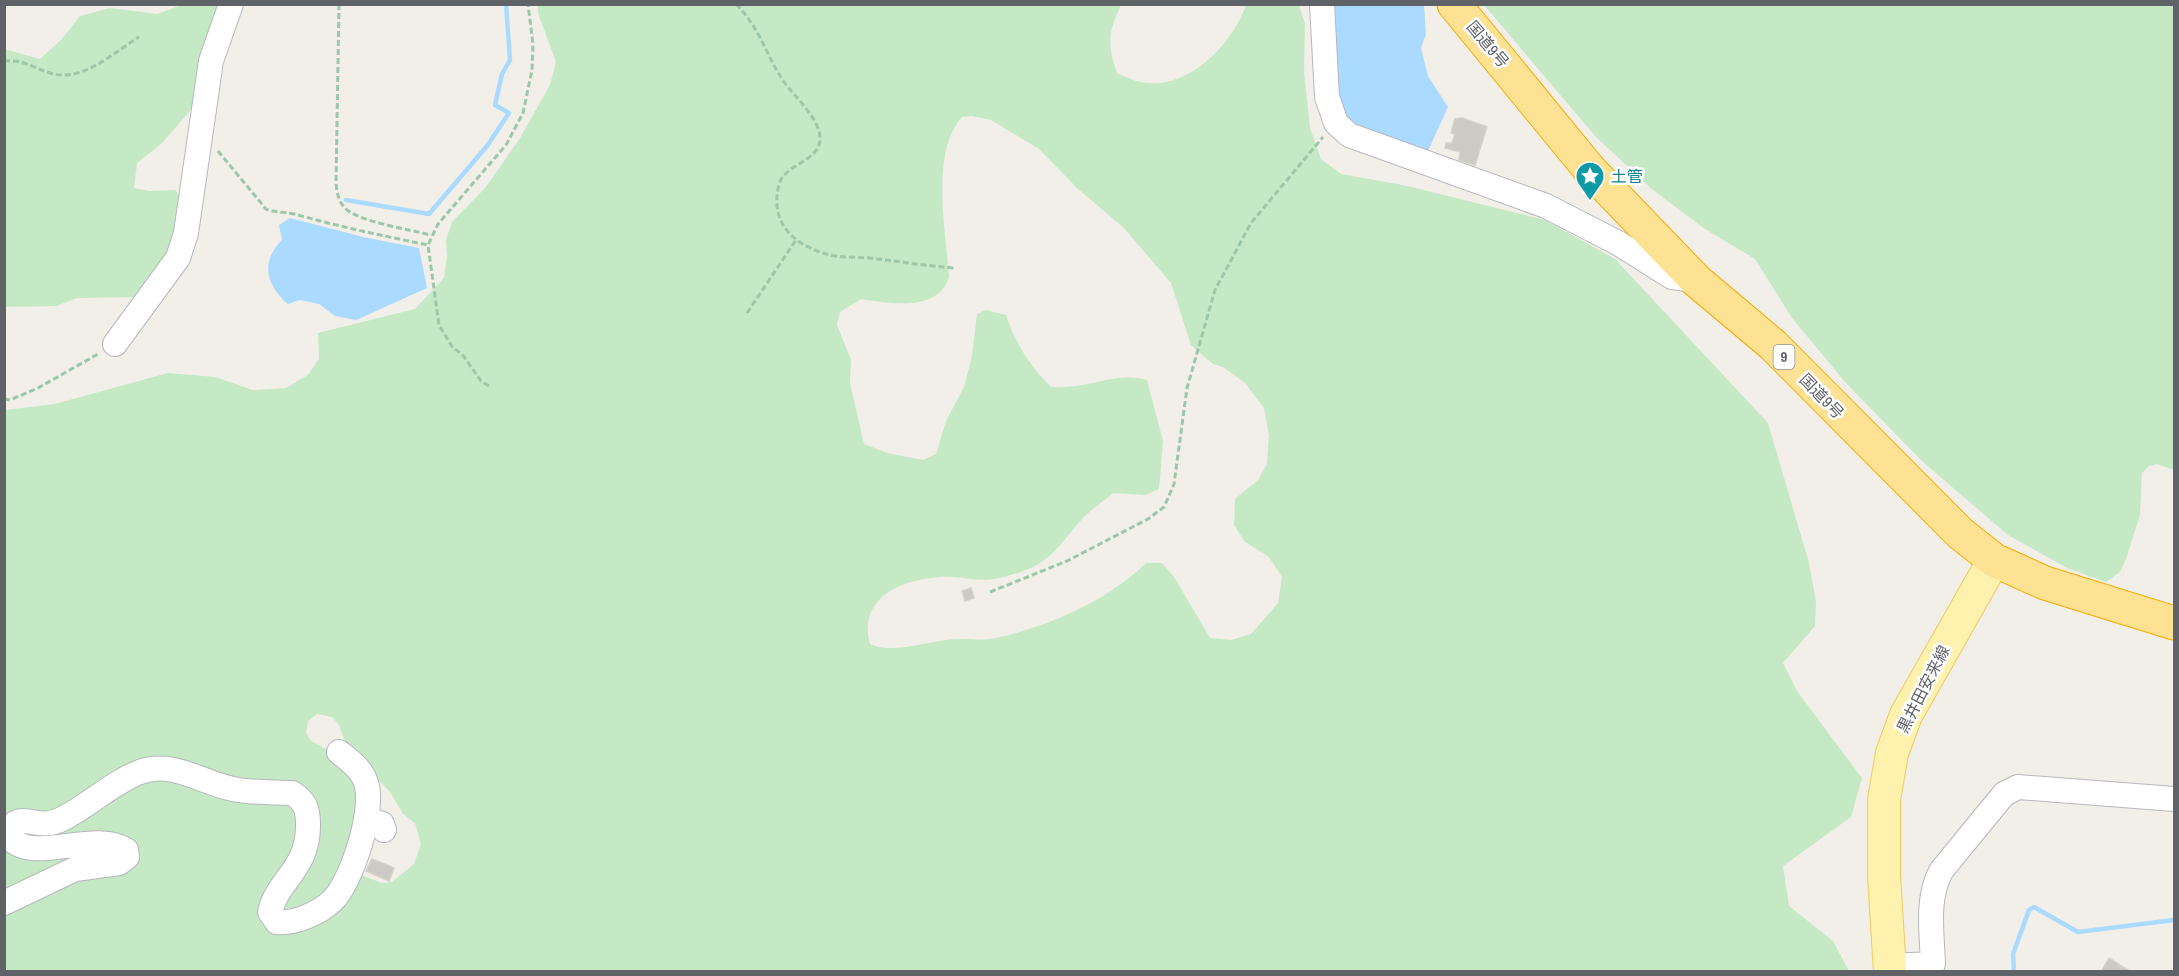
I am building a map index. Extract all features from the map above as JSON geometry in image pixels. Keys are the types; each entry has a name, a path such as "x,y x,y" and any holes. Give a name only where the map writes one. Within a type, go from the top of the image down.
{"highway":[{"name":"国道9号","path":"1454,4 1590,170 1697,281 1773,345 1960,533 1994,560 2044,583 2175,623"}],"main road":[{"name":"黒井田安来線","path":"1890,969 1884,800 1892,753 1906,715 1994,560"}],"street":[{"path":"115,344 178,258 186,233 211,61 231,4"},
{"path":"1322,4 1327,97 1336,123 1349,135 1368,144 1469,176 1546,206 1618,243 1672,277 1697,281"},
{"path":"4,903 75,869 124,861 127,857 126,850 113,844 78,843 29,848 12,841 10,831 19,821 42,825 62,820 117,782 143,771 167,769 229,788 292,793 300,798 305,805 308,835 297,868 272,903 270,912 277,922 287,923 308,916 333,900 375,824 366,781 354,765 339,752"},
{"path":"1890,969 1933,964 1931,900 1934,883 1941,871 2004,794 2018,787 2175,800"}],"path":[{"path":"339,4 336,184 339,200 344,207 358,216 430,235"},
{"path":"489,386 481,381 462,354 453,348 440,326 428,245 430,235 506,145 523,113 532,70 533,44 528,4"},
{"path":"736,4 758,30 785,84 809,113 820,134 820,145 814,152 783,175 778,198 782,225 796,240 823,253 954,268"},
{"path":"4,61 22,61 50,73 73,76 139,37"},
{"path":"202,122 226,163 266,209 347,229 428,245"},
{"path":"990,592 1067,561 1148,519 1164,507 1174,484 1187,388 1215,290 1251,223 1336,123"},
{"path":"747,313 796,240"},
{"path":"4,399 9,400 38,388 115,344"}],"green space":[{"path":"222,5 197,103 162,143 137,163 134,188 149,191 175,190 183,200 181,215 156,280 139,297 77,298 56,306 5,307 4,49 40,59 61,40 80,16 110,8 157,14 179,6"},
{"path":"538,5 1121,5 1113,23 1110,38 1117,73 1140,82 1157,83 1174,80 1191,73 1219,50 1246,5 1299,5 1305,24 1304,72 1310,128 1321,159 1341,174 1403,185 1545,220 1615,259 1768,423 1809,563 1816,602 1815,626 1783,663 1797,691 1862,778 1851,817 1783,866 1789,906 1833,941 1849,971 5,972 5,410 55,404 168,373 215,377 253,390 286,388 308,375 319,359 318,333 415,309 444,278 447,256 446,240 452,222 486,187 520,138 550,85 556,62 538,13","holes":["972,116 991,120 1039,149 1077,188 1124,228 1171,283 1191,345 1213,364 1223,367 1245,383 1264,408 1269,435 1267,464 1258,480 1235,499 1234,525 1245,542 1269,557 1282,577 1278,603 1251,634 1231,640 1210,638 1174,577 1162,563 1146,563 1131,577 1096,600 1037,627 990,639 952,639 897,648 870,644 868,628 870,615 876,603 897,587 925,579 946,577 987,580 1024,571 1049,556 1085,516 1113,493 1145,495 1159,489 1163,441 1147,380 1123,378 1077,386 1051,387 1024,354 1006,315 986,310 977,314 972,356 964,387 946,421 936,454 923,460 887,453 864,444 850,383 851,360 837,325 840,312 861,299 898,303 923,301 934,296 943,288 949,277 942,193 946,150 952,132 962,117","317,714 332,717 339,725 347,747 390,792 403,814 415,823 421,844 414,864 392,882 382,883 353,872 363,783 339,756 311,741 306,733 308,721"]},
{"path":"1484,5 2174,5 2174,470 2157,464 2149,466 2142,473 2140,515 2120,572 2106,582 2067,568 2008,535 1923,462 1846,383 1792,318 1755,259 1705,229 1653,190 1596,137"}],"water":[{"path":"1333,5 1424,5 1426,34 1421,48 1428,76 1448,107 1428,151 1372,136 1356,128 1346,118 1339,105 1335,89 1332,53"},
{"path":"290,218 363,237 419,248 427,288 356,320 335,316 319,304 300,300 288,304 275,289 268,273 268,265 275,248 282,240 279,225"}],"building":[{"path":"1462,118 1487,127 1475,165 1459,160 1460,152 1445,148 1446,143 1452,143 1455,134 1451,133 1455,119"},
{"path":"971,588 974,598 965,601 962,591"},
{"path":"372,859 394,868 389,881 366,871"},
{"path":"2109,958 2131,972 2101,972"}],"waterway":[{"path":"346,200 429,214 487,146 509,113 495,105 502,74 510,60 506,4"},
{"path":"2014,972 2013,954 2029,910 2034,907 2078,932 2174,920"}],"place":[{"name":"土管","path":"1590,202"}]}
